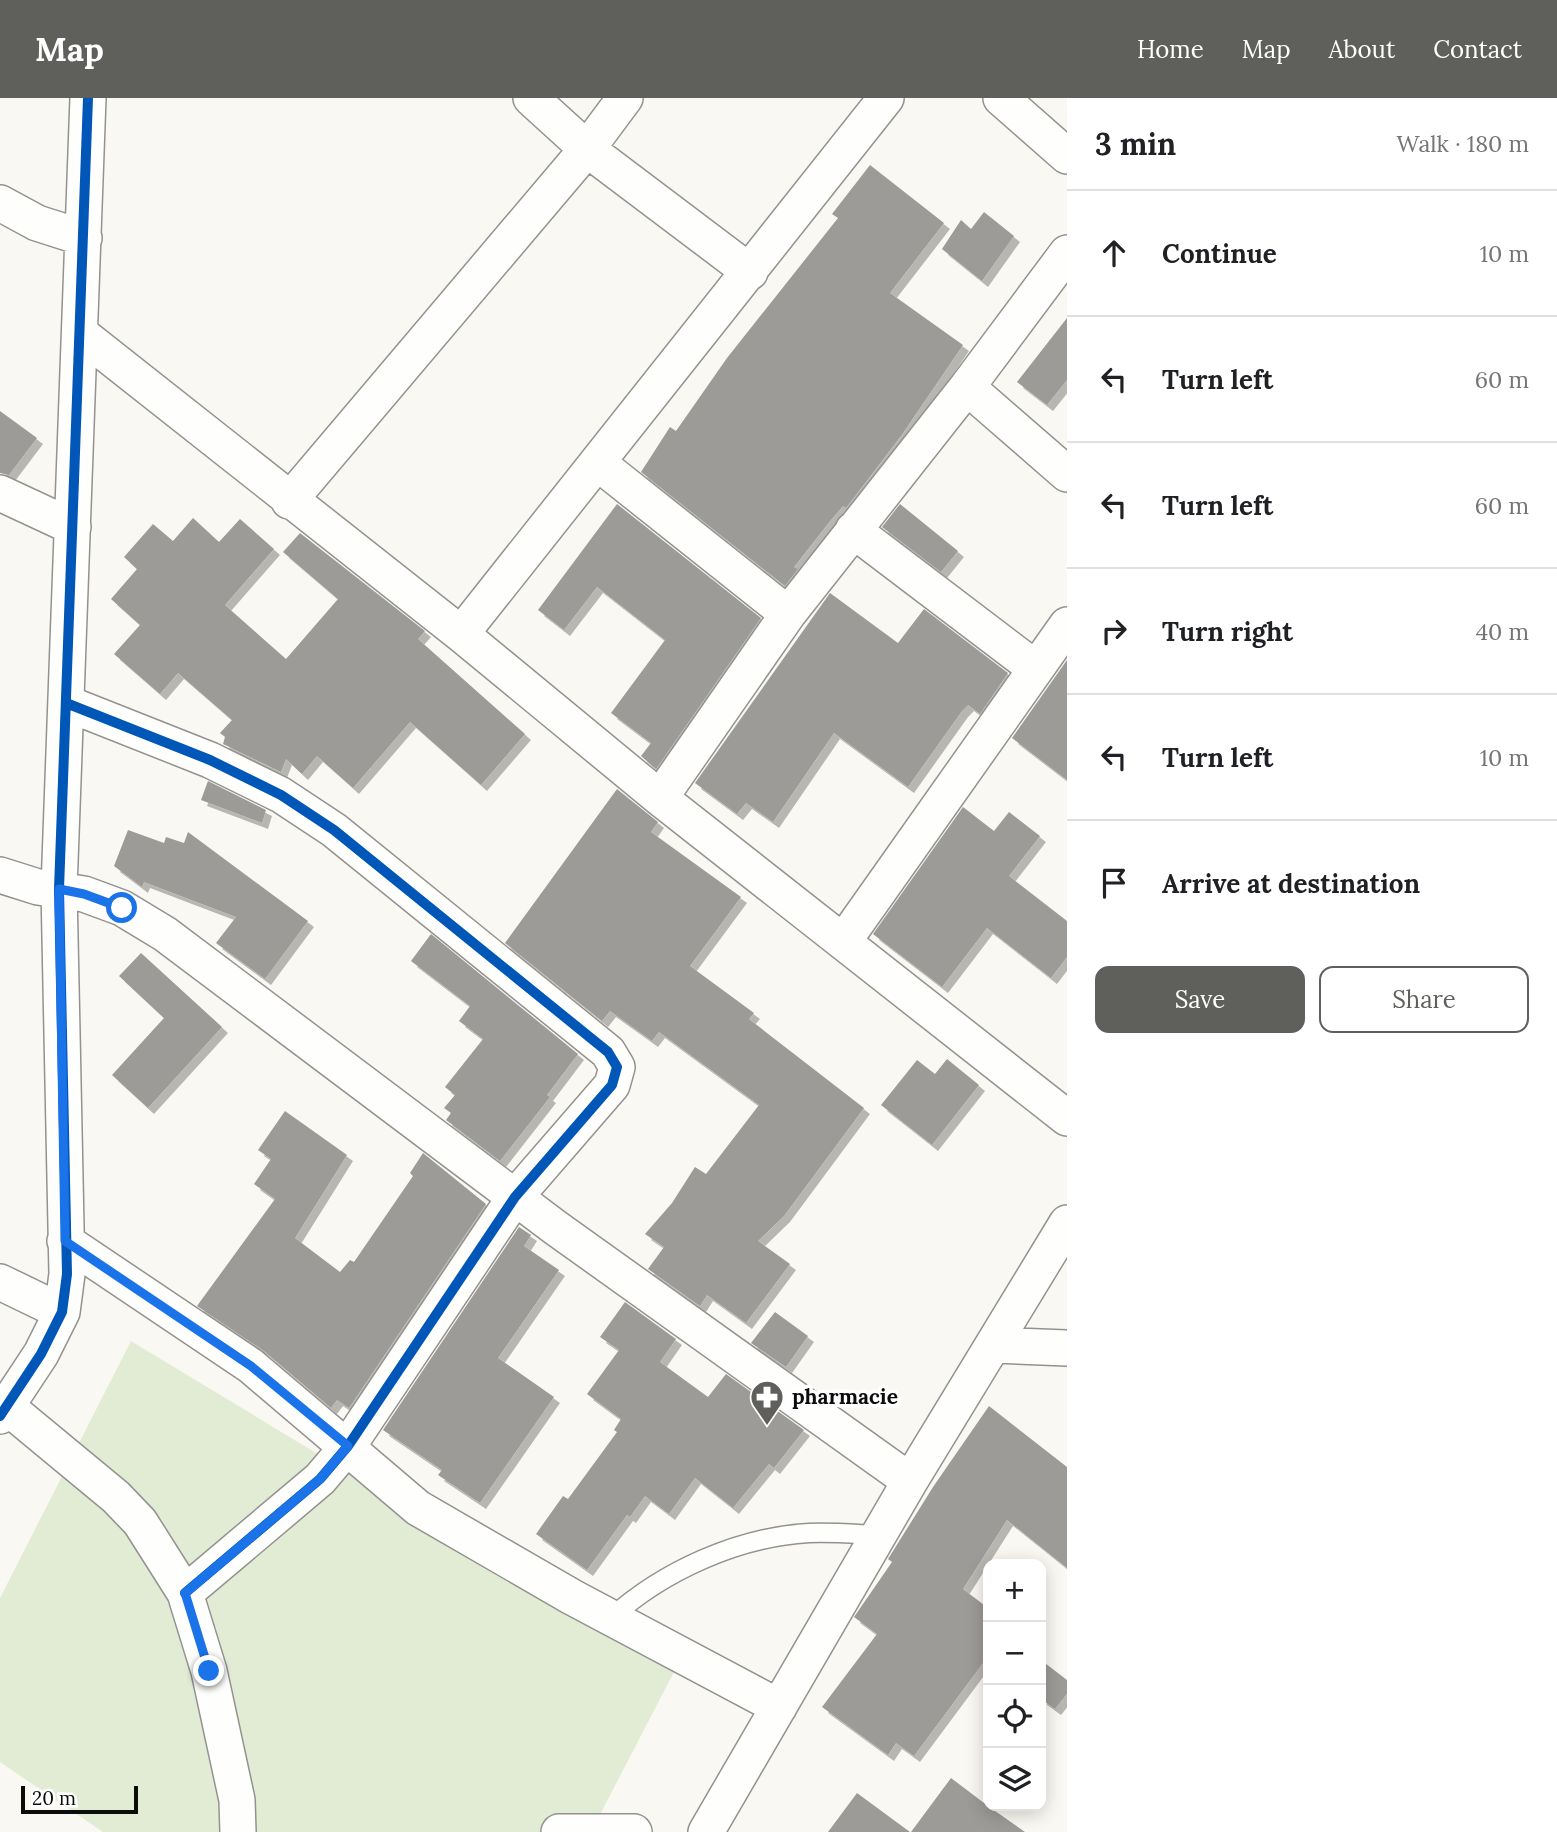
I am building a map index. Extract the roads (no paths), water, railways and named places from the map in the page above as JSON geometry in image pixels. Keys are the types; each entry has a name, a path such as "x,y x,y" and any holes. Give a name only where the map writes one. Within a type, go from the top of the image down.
{"street":[{"path":"88,98 59,889 67,1274 62,1312 41,1354 3,1411 116,1497 140,1522 185,1593 209,1671 237,1800 239,1832"},
{"path":"531,98 587,149 750,272"},
{"path":"289,501 587,149 625,98"},
{"path":"461,634 886,98"},
{"path":"1001,98 1067,156"},
{"path":"0,203 37,223 84,238"},
{"path":"660,798 788,614 967,387 1067,253"},
{"path":"80,334 461,634 660,798 1067,1118"},
{"path":"967,387 1067,474"},
{"path":"598,463 788,614"},
{"path":"0,493 73,527"},
{"path":"853,530 1036,669"},
{"path":"843,942 1067,625"},
{"path":"66,703 211,760 281,795 334,830 608,1052 617,1067 612,1085 515,1197 348,1446 320,1479 185,1593"},
{"path":"0,875 84,894 122,908 165,934 515,1197 911,1481"},
{"path":"706,1832 911,1481 1067,1223"},
{"path":"65,1241 251,1366 418,1508 611,1618 779,1707"},
{"path":"0,1282 62,1312"},
{"path":"994,1345 1067,1348"},
{"path":"559,1832 634,1832"}],"lane":[{"path":"611,1618 662,1579 739,1547 776,1537 809,1533 879,1535"}],"place":[{"name":"pharmacie","path":"767,1427"}]}
